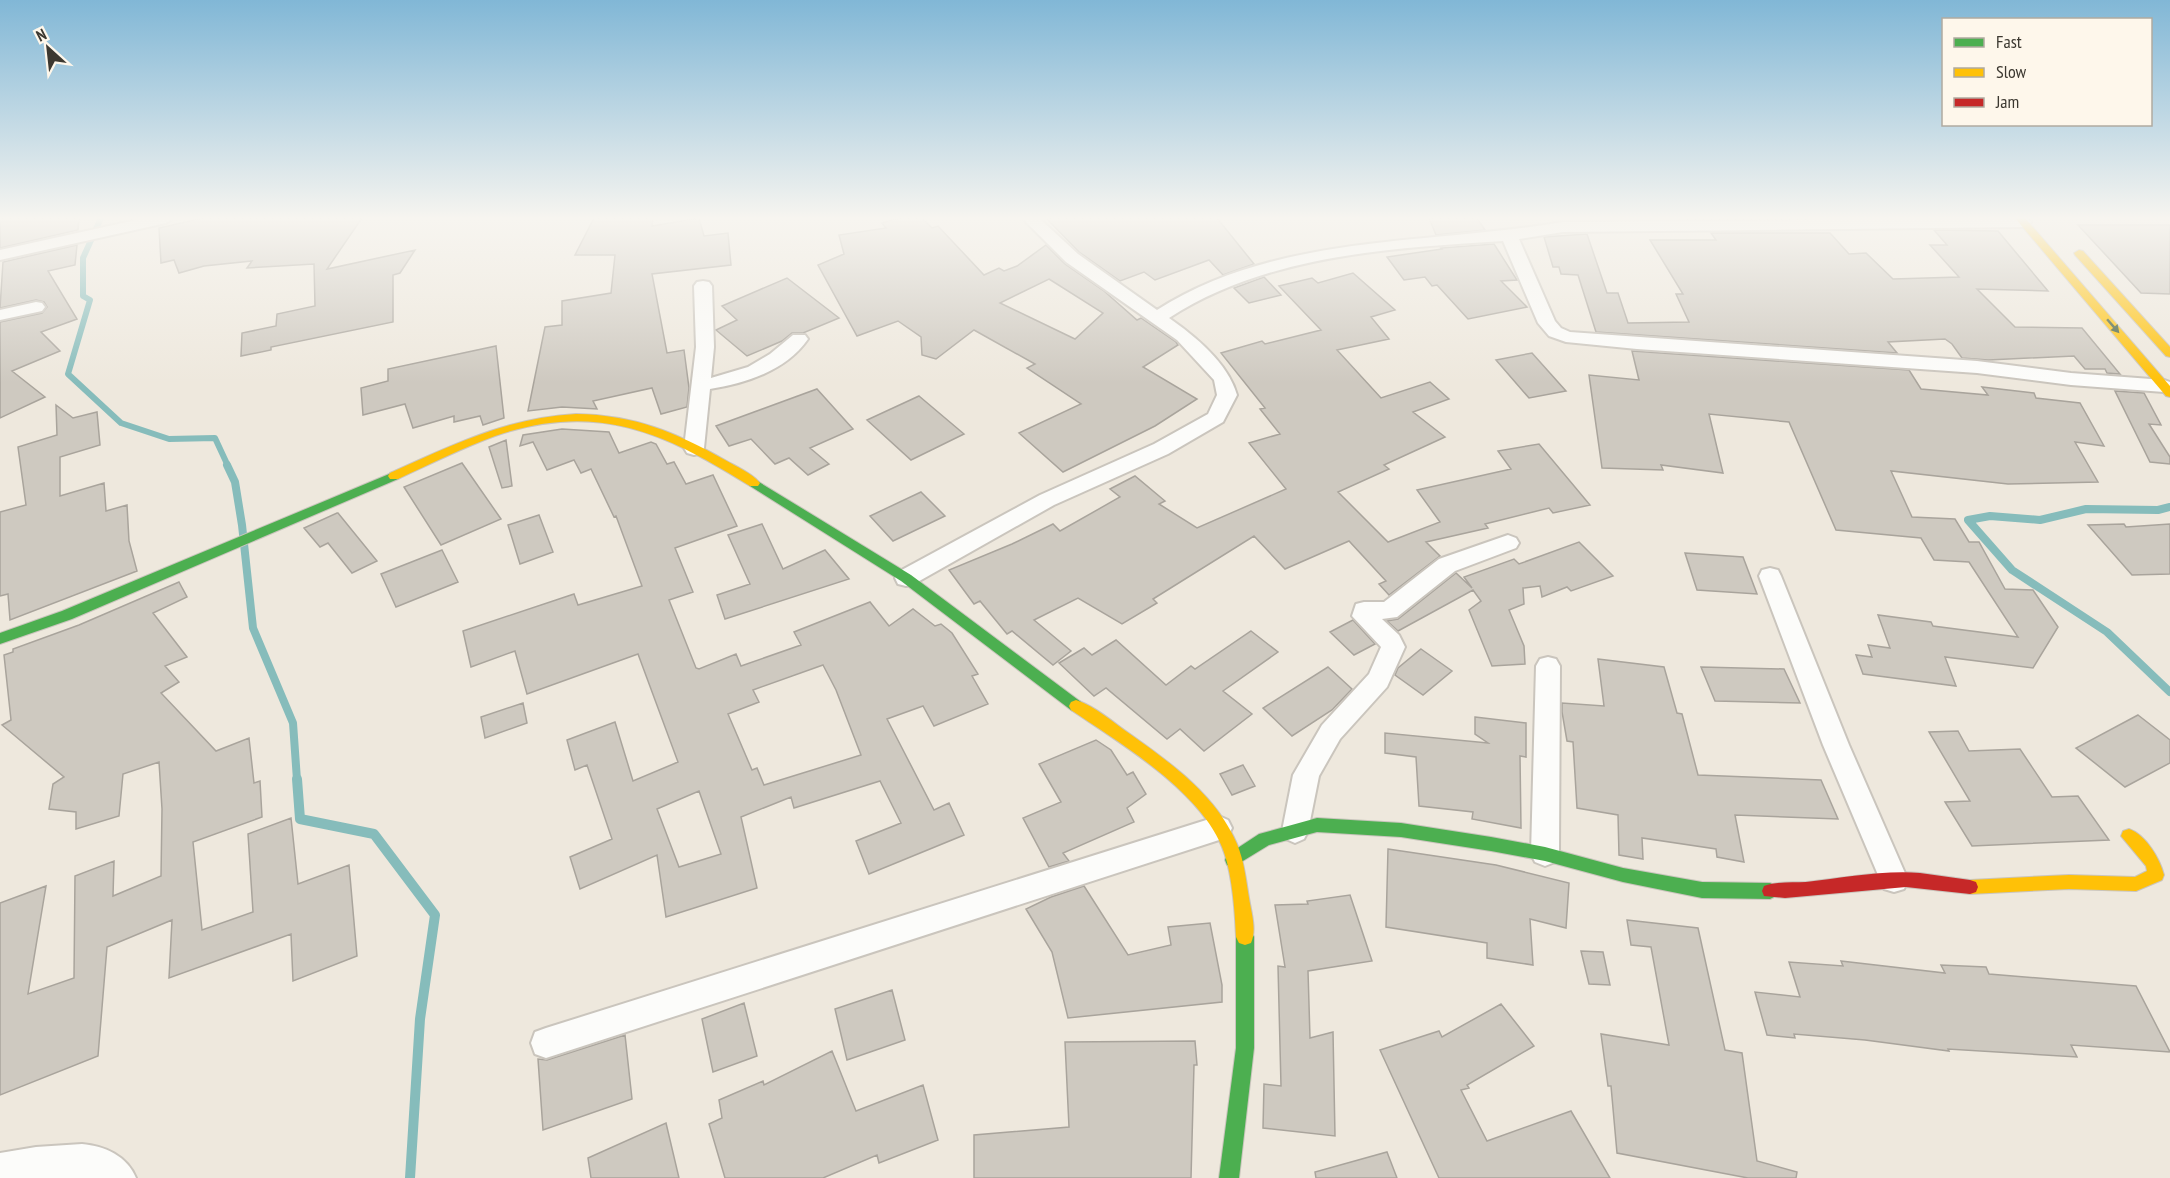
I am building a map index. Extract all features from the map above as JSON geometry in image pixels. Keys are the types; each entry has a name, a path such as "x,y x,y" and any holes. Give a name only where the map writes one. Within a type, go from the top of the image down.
{"main road":[{"path":"2067,273 2167,389"},
{"path":"2096,273 2170,354"},
{"path":"0,639 67,615 216,553 502,429 533,421 581,417 647,427 713,457 906,578 1026,670 1136,746 1203,803 1230,847 1245,933 1245,1048 1229,1178"},
{"path":"1233,860 1265,839 1317,825 1401,830 1545,854 1623,875 1702,890 1794,892 1856,882 1894,880 1920,880 1954,888 2069,882 2136,884 2156,875 2152,862 2129,836"}],"street":[{"path":"906,578 1047,500 1161,449 1216,418 1227,395 1223,379 1183,336 1158,316 1094,273"},
{"path":"1158,316 1189,297 1251,273"},
{"path":"1525,273 1547,324 1555,332 1566,337 1637,344 1920,362 2167,389"},
{"path":"694,448 705,347 703,286"},
{"path":"0,315 36,307"},
{"path":"700,385 744,377 765,368 799,339"},
{"path":"1295,831 1306,775 1331,732 1378,680 1393,647 1391,641 1363,616 1364,610 1389,611 1446,565 1508,543"},
{"path":"1770,576 1836,745 1894,880"},
{"path":"1545,854 1548,666"},
{"path":"546,1043 1219,828"},
{"path":"0,1169 16,1164 47,1161 100,1162 120,1178"}],"building":[{"path":"2,273 49,273 77,319 41,332 60,351 12,371 45,397 0,418 0,322 42,313 47,307 44,302 36,300 0,308"},
{"path":"314,273 400,273 393,275 393,322 271,347 271,350 241,356 242,333 276,326 277,314 315,306"},
{"path":"613,273 661,273 652,274 667,353 684,350 689,388 687,407 661,414 652,388 593,401 597,409 562,407 528,411 545,327 562,325 562,301 611,293"},
{"path":"822,273 982,273 984,275 988,273 1078,273 1104,291 1137,320 1141,318 1176,342 1178,345 1143,367 1197,399 1155,426 1063,472 1019,433 1081,404 1027,368 1035,364 974,330 936,359 922,355 921,337 898,321 857,336","holes":["1049,279 1103,313 1075,339 1000,303"]},
{"path":"1109,273 1141,273 1120,281"},
{"path":"1145,273 1174,273 1155,280"},
{"path":"1353,273 1395,310 1371,317 1389,339 1337,350 1381,398 1430,382 1449,399 1413,412 1445,437 1384,465 1389,469 1338,492 1388,542 1440,522 1417,490 1511,469 1498,451 1539,444 1590,505 1553,513 1549,508 1485,524 1488,528 1426,542 1440,556 1389,595 1379,584 1386,581 1349,541 1285,569 1254,536 1153,599 1157,603 1122,624 1078,598 1034,620 1071,651 1053,665 1012,631 1007,634 980,601 974,604 949,570 1053,524 1060,531 1120,497 1110,489 1135,476 1165,501 1159,504 1197,528 1286,489 1249,443 1280,434 1260,409 1265,408 1221,353 1262,341 1265,344 1321,330 1279,286 1312,278 1318,283"},
{"path":"1399,273 1513,273 1517,280 1501,281 1527,307 1468,319 1437,285 1432,286 1425,277 1404,280"},
{"path":"1561,273 1600,273 1607,293 1618,293 1628,323 1689,322 1676,294 1683,294 1670,273 1887,273 1893,279 1959,277 1955,273 2033,273 2048,291 1977,289 2015,327 2082,328 2120,374 2107,373 2105,369 2085,369 2074,356 1988,360 1962,358 1952,344 1945,339 1888,342 1897,353 1596,332 1578,275"},
{"path":"2122,273 2170,273 2170,294 2141,293"},
{"path":"1264,277 1281,295 1249,303 1234,288"},
{"path":"787,278 839,318 803,333 792,333 782,341 747,356 716,330 737,320 722,306"},
{"path":"496,346 504,418 483,425 480,416 454,422 454,416 413,428 405,404 363,415 361,388 388,381 388,369"},
{"path":"1632,351 1909,370 1921,389 1988,395 1982,387 2034,393 2036,398 2080,403 2104,446 2075,442 2098,482 2008,484 1891,471 1912,517 1955,519 1969,542 1979,542 2005,589 2033,590 2058,627 2033,668 1945,657 1956,686 1863,674 1856,655 1872,657 1868,645 1890,648 1878,615 1931,622 1933,626 2018,637 1969,562 1934,560 1921,538 1836,530 1789,422 1709,414 1723,473 1661,465 1663,470 1602,468 1589,375 1639,380"},
{"path":"1532,353 1566,391 1529,398 1496,360"},
{"path":"817,389 853,429 810,448 829,464 808,475 789,458 775,464 751,439 729,446 716,426"},
{"path":"2115,391 2144,393 2161,425 2149,424 2170,457 2170,464 2150,462"},
{"path":"919,396 964,434 911,460 867,420"},
{"path":"56,405 73,418 97,412 100,445 60,457 60,496 104,483 106,511 127,505 129,541 137,571 10,620 8,594 0,596 0,512 26,505 18,447 57,435"},
{"path":"562,429 609,432 619,453 651,442 656,444 667,464 674,462 686,484 713,475 737,526 675,548 693,592 669,600 696,668 699,669 736,654 741,666 801,645 794,632 870,602 889,626 913,609 935,626 941,624 952,633 978,674 972,676 988,704 934,726 923,706 887,719 934,810 949,803 964,835 869,874 856,841 901,823 880,781 794,808 791,797 741,817 757,888 666,917 657,855 580,889 570,857 612,839 587,765 575,770 567,740 615,722 633,781 678,762 638,654 527,694 515,651 471,667 463,631 574,594 578,605 642,586 616,516 614,517 591,469 581,473 574,460 547,470 533,442 520,446 523,435","holes":["823,665 836,690 861,755 764,785 757,768 752,770 728,714 759,702 753,690","699,791 721,854 679,867 657,809"]},
{"path":"506,440 512,486 502,488 489,447"},
{"path":"462,463 501,519 441,545 404,487"},
{"path":"921,492 945,516 893,541 870,516"},
{"path":"338,513 377,561 352,573 328,543 320,547 304,528"},
{"path":"539,515 553,552 520,564 508,525"},
{"path":"762,524 783,569 825,550 849,579 725,619 717,595 750,584 728,535"},
{"path":"2124,524 2126,527 2170,524 2170,574 2132,575 2088,525"},
{"path":"1579,542 1613,576 1571,591 1567,587 1542,597 1540,586 1523,588 1524,604 1509,610 1524,646 1525,664 1492,666 1469,610 1481,601 1473,590 1398,631 1387,621 1398,619 1456,573 1472,588 1464,577 1514,559 1519,564"},
{"path":"442,550 458,582 396,607 381,574"},
{"path":"1685,553 1743,557 1757,594 1697,590"},
{"path":"179,582 187,597 153,613 187,657 165,666 179,682 161,693 216,751 249,738 254,783 260,781 262,817 193,842 202,930 253,912 248,834 291,818 298,884 349,865 357,956 293,981 291,934 169,978 172,920 107,947 98,1056 0,1095 0,903 46,886 28,994 74,978 75,876 114,861 113,896 161,876 162,809 159,762 123,774 119,816 76,829 76,812 49,809 53,784 64,777 2,725 11,720 4,655 13,652 13,649 79,625"},
{"path":"1353,620 1375,644 1354,655 1330,632"},
{"path":"1251,631 1278,652 1223,691 1252,714 1204,751 1180,729 1167,739 1106,688 1094,696 1059,663 1084,648 1092,655 1116,640 1166,685 1191,666 1195,669"},
{"path":"1421,649 1452,671 1423,695 1395,675 1398,668"},
{"path":"1598,659 1664,667 1677,713 1682,714 1698,775 1821,780 1838,819 1735,815 1744,862 1717,857 1716,849 1642,838 1643,859 1619,855 1618,815 1577,808 1573,742 1567,741 1562,712 1562,703 1604,706"},
{"path":"1328,667 1352,689 1332,710 1292,736 1263,708"},
{"path":"1701,667 1784,669 1800,703 1715,701"},
{"path":"523,703 527,723 485,738 481,717"},
{"path":"2138,715 2170,740 2170,763 2125,787 2076,748"},
{"path":"1475,717 1526,723 1526,757 1520,756 1521,828 1472,819 1473,812 1419,806 1416,757 1385,753 1385,733 1488,743 1475,734"},
{"path":"1958,731 1969,751 2020,749 2052,797 2078,796 2109,840 1972,846 1945,802 1970,801 1929,732"},
{"path":"1096,740 1111,750 1127,775 1133,772 1146,794 1127,808 1134,822 1063,853 1069,861 1049,867 1023,818 1061,802 1039,764"},
{"path":"1243,765 1255,786 1232,795 1220,774"},
{"path":"1388,849 1496,865 1569,883 1566,928 1530,919 1533,965 1487,958 1487,943 1386,927"},
{"path":"1084,886 1128,955 1171,945 1168,927 1210,923 1222,985 1222,1002 1068,1018 1052,952 1026,909 1051,897"},
{"path":"1350,895 1372,961 1308,971 1310,1038 1333,1032 1335,1136 1263,1128 1264,1084 1281,1086 1278,966 1285,967 1275,905 1308,904 1307,901"},
{"path":"1627,920 1698,928 1725,1050 1742,1053 1757,1161 1797,1172 1796,1178 1748,1178 1617,1153 1611,1086 1608,1086 1601,1034 1669,1045 1651,947 1631,945"},
{"path":"1581,951 1603,952 1610,985 1589,984"},
{"path":"1841,961 1945,973 1941,965 1986,967 1989,974 2136,986 2170,1052 2071,1045 2077,1057 1948,1049 1949,1051 1865,1040 1794,1034 1795,1038 1767,1035 1755,992 1800,997 1789,962 1843,966"},
{"path":"892,990 905,1040 847,1060 835,1009"},
{"path":"744,1003 757,1056 713,1072 702,1019"},
{"path":"1501,1004 1534,1046 1467,1085 1469,1088 1461,1090 1487,1141 1571,1111 1610,1178 1439,1178 1380,1050 1439,1031 1442,1037"},
{"path":"625,1035 632,1099 543,1130 538,1059 547,1060"},
{"path":"1195,1041 1197,1065 1194,1065 1191,1178 974,1178 974,1135 1069,1127 1065,1042"},
{"path":"832,1051 856,1111 923,1085 938,1140 879,1163 877,1155 823,1178 725,1178 709,1124 722,1118 719,1100 763,1081 764,1085"},
{"path":"666,1123 679,1178 591,1178 588,1158"},
{"path":"1387,1152 1397,1178 1316,1178 1315,1172"}],"waterway":[{"path":"83,273 83,296 90,300 68,374 121,423 169,439 215,438 228,466"},
{"path":"227,465 235,482 242,525 253,628 293,723 297,780"},
{"path":"2170,507 2158,510 2086,509 2040,520 1990,516 1968,520 2012,570 2107,632 2170,692"},
{"path":"297,779 300,819 374,834 435,915 420,1019 410,1178"}],"traffic: fast":[{"path":"0,639 67,615 394,476"},
{"path":"754,483 906,578 1076,706"},
{"path":"1233,860 1265,839 1317,825 1401,830 1491,844 1545,854 1623,875 1702,890 1770,891"},
{"path":"1229,1178 1245,1048 1245,937"}],"traffic: slow":[{"path":"2067,273 2170,393"},
{"path":"2097,273 2170,354"},
{"path":"394,476 462,444 504,429 538,421 596,418 633,423 649,428 703,453 754,483"},
{"path":"1076,706 1163,767 1203,804 1219,825 1232,854 1242,905 1245,937"},
{"path":"1970,887 2069,882 2136,884 2156,875 2153,863 2129,836"}],"traffic: jam":[{"path":"1770,891 1906,880 1970,887"}]}
